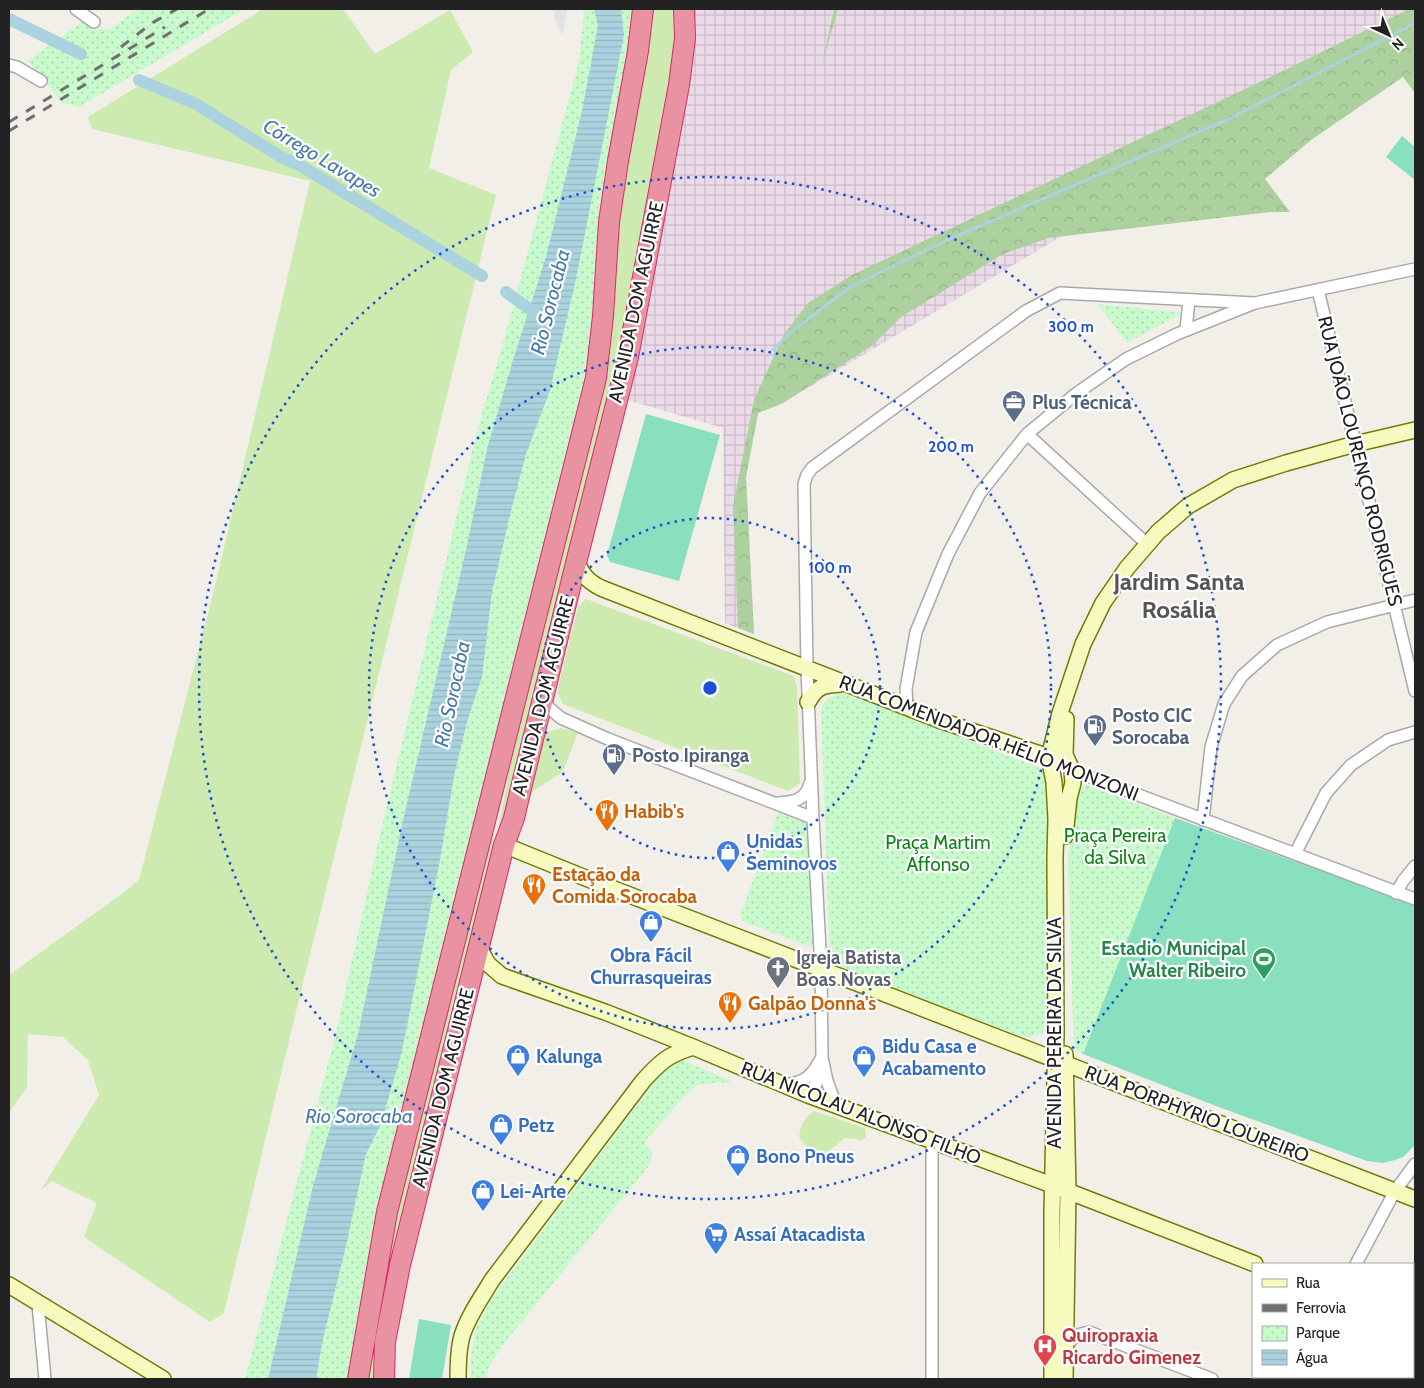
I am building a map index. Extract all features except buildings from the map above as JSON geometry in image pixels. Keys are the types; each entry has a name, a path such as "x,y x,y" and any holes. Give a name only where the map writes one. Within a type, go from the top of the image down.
{"highway":[{"name":"AVENIDA DOM AGUIRRE","path":"358,1379 387,1212 596,378 609,222 638,51 643,9"},
{"name":"AVENIDA DOM AGUIRRE","path":"384,1379 384,1342 400,1265 478,946 504,845 514,818 628,357 679,85 685,38 684,9"},
{"path":"504,845 494,835 507,732"}],"main road":[{"name":"AVENIDA PEREIRA DA SILVA","path":"1065,1379 1068,1192 1067,1085 1060,1062 1055,858 1056,820 1054,782 1049,757 1060,713 1083,644 1103,603 1127,568 1158,532 1188,506 1233,480 1355,444 1415,430"},
{"name":"RUA COMENDADOR HÉLIO MONZONI","path":"577,558 580,569 589,581 601,588 845,684 1049,757 1072,770"},
{"path":"808,702 814,692 820,687 829,684 845,684"},
{"name":"AVENIDA PEREIRA DA SILVA","path":"1052,1379 1052,1185 1060,1062 1062,862 1069,798 1073,783 1072,770 1065,755 1068,690"},
{"path":"1032,751 1044,746 1056,733"},
{"name":"RUA PORPHYRIO LOUREIRO","path":"504,845 1415,1199"},
{"name":"RUA NICOLAU ALONSO FILHO","path":"478,946 488,964 497,974 604,1012 808,1095 1029,1176 1253,1263"},
{"path":"458,1379 458,1360 462,1336 492,1280 643,1081 672,1054 693,1047"},
{"path":"1029,1176 1039,1173 1053,1161"},
{"path":"9,1285 163,1379"}],"street":[{"path":"76,9 94,22"},
{"path":"12,69 41,81"},
{"path":"907,707 906,689 916,632 948,554 980,493 1027,434 1077,393 1126,359 1186,330 1255,303 1415,269"},
{"name":"RUA JOÃO LOURENÇO RODRIGUES","path":"1318,290 1415,691"},
{"path":"836,1105 827,1081 822,1057 821,969 807,669 804,484 807,475 812,468 1026,311 1060,293 1255,303"},
{"path":"1186,330 1189,300"},
{"path":"1027,434 1147,544"},
{"path":"1203,820 1211,747 1224,704 1242,676 1277,645 1327,622 1415,600"},
{"path":"545,693 545,701 549,708 561,718 608,739 813,818"},
{"path":"535,733 541,726 561,718"},
{"path":"1295,854 1326,794 1351,765 1388,740 1415,732"},
{"name":"RUA COMENDADOR HÉLIO MONZONI","path":"1072,770 1415,899"},
{"path":"773,803 791,802 801,798 808,790 811,776"},
{"path":"1396,893 1403,880 1415,866"},
{"path":"783,1085 801,1082 809,1077 822,1057"},
{"path":"808,1095 816,1084 822,1057"},
{"path":"932,1142 932,1379"},
{"path":"1357,1263 1395,1191 1415,1164"},
{"path":"38,1304 45,1379"},
{"path":"1066,1345 1077,1335 1089,1332 1212,1379"}],"shaded area":[{"path":"555,9 568,9 562,35 554,17"},
{"path":"695,9 1415,9 1224,139 783,403 758,413 746,477 754,634 725,623 723,428 627,400 695,32"}],"green space":[{"path":"138,9 245,9 79,107 63,103 28,61 82,22 94,30 110,29"},
{"path":"263,9 343,9 375,54 450,10 473,52 451,70 429,168 496,195 224,1313 210,1322 84,1237 97,1203 52,1181 41,1190 99,1095 88,1060 63,1037 28,1034 27,1087 9,1113 9,975 139,880 216,582 310,181 92,129 88,117"},
{"path":"582,9 636,9 587,390 351,1379 245,1379 335,1037 379,839 477,431 506,333 579,61 584,13"},
{"path":"650,9 676,9 676,45 636,284 503,835 499,831 499,824 615,223"},
{"path":"834,9 838,9 822,65"},
{"path":"1409,9 1415,9 1415,93 1403,77 1311,140 1265,179 1290,212 1270,212 1048,238 1003,254 901,317 873,345 783,403 758,413 746,477 754,634 738,628 733,506 754,400 784,334 808,303 852,275 1285,70"},
{"path":"1402,136 1415,147 1415,180 1386,157"},
{"path":"1098,304 1183,313 1127,343"},
{"path":"646,414 720,435 679,581 610,562 607,555"},
{"path":"586,599 794,676 797,687 800,783 788,791 563,704 557,692 578,607"},
{"name":"Praça Martim Affonso","path":"841,694 853,696 1035,766 1045,775 1049,784 1048,1019 1046,1030 1041,1034 1026,1037 1016,1034 846,969 837,965 829,956 821,709 829,698"},
{"path":"561,728 578,733 565,766 561,773 532,791 530,789 543,736 548,732"},
{"name":"Praça Pereira da Silva","path":"1088,785 1175,818 1083,1054 1074,1050 1068,862 1074,794 1080,788"},
{"path":"780,808 810,820 817,949 742,921 741,913"},
{"name":"Estadio Municipal Walter Ribeiro","path":"1175,818 1415,905 1415,1145 1403,1157 1382,1163 1367,1161 1216,1106 1083,1054"},
{"path":"490,834 493,835 497,847 377,1379 366,1379 396,1201"},
{"path":"684,1061 730,1082 728,1084 721,1082 695,1086 645,1141 645,1145 652,1152 652,1158 648,1167 509,1337 492,1362 486,1379 471,1379 471,1354 477,1326 493,1297 663,1071 674,1062"},
{"path":"814,1111 865,1128 866,1137 861,1141 845,1138 829,1151 824,1159 817,1156 799,1137 800,1129 804,1122"},
{"path":"419,1319 451,1325 442,1379 409,1379"}],"water":[{"name":"Rio Sorocaba","path":"594,9 621,9 624,35 576,279 550,390 526,454 492,592 482,677 468,718 454,776 440,860 402,1051 381,1124 366,1154 323,1339 316,1379 268,1379 313,1186 358,1034 402,825 466,550 488,445 546,257 582,111 598,26"}],"waterway":[{"path":"9,19 81,54"},
{"path":"773,350 791,332 850,287 945,241 1231,118 1415,23"},
{"name":"Córrego Lavapes","path":"139,80 196,104 281,157 301,166 482,276"},
{"name":"Córrego Lavapes","path":"506,292 542,318"}],"railway":[{"path":"121,47 152,23 177,9"},
{"path":"9,131 209,9"},
{"path":"9,122 165,27"}],"place":[{"name":"Plus Técnica","path":"1014,423"},
{"name":"Posto CIC Sorocaba","path":"1095,747"},
{"name":"Posto Ipiranga","path":"614,776"},
{"name":"Habib's","path":"607,832"},
{"name":"Unidas Seminovos","path":"728,873"},
{"name":"Estação da Comida Sorocaba","path":"534,906"},
{"name":"Obra Fácil Churrasqueiras","path":"651,943"},
{"name":"Estadio Municipal Walter Ribeiro","path":"1264,980"},
{"name":"Igreja Batista Boas Novas","path":"778,989"},
{"name":"Galpão Donna's","path":"730,1024"},
{"name":"Kalunga","path":"518,1077"},
{"name":"Bidu Casa e Acabamento","path":"864,1078"},
{"name":"Petz","path":"501,1146"},
{"name":"Bono Pneus","path":"738,1177"},
{"name":"Lei-Arte","path":"483,1212"},
{"name":"Assaí Atacadista","path":"716,1255"},
{"name":"Quiropraxia Ricardo Gimenez","path":"1045,1367"}],"district":[{"name":"Jardim Santa Rosália","path":"1179,595"}]}
